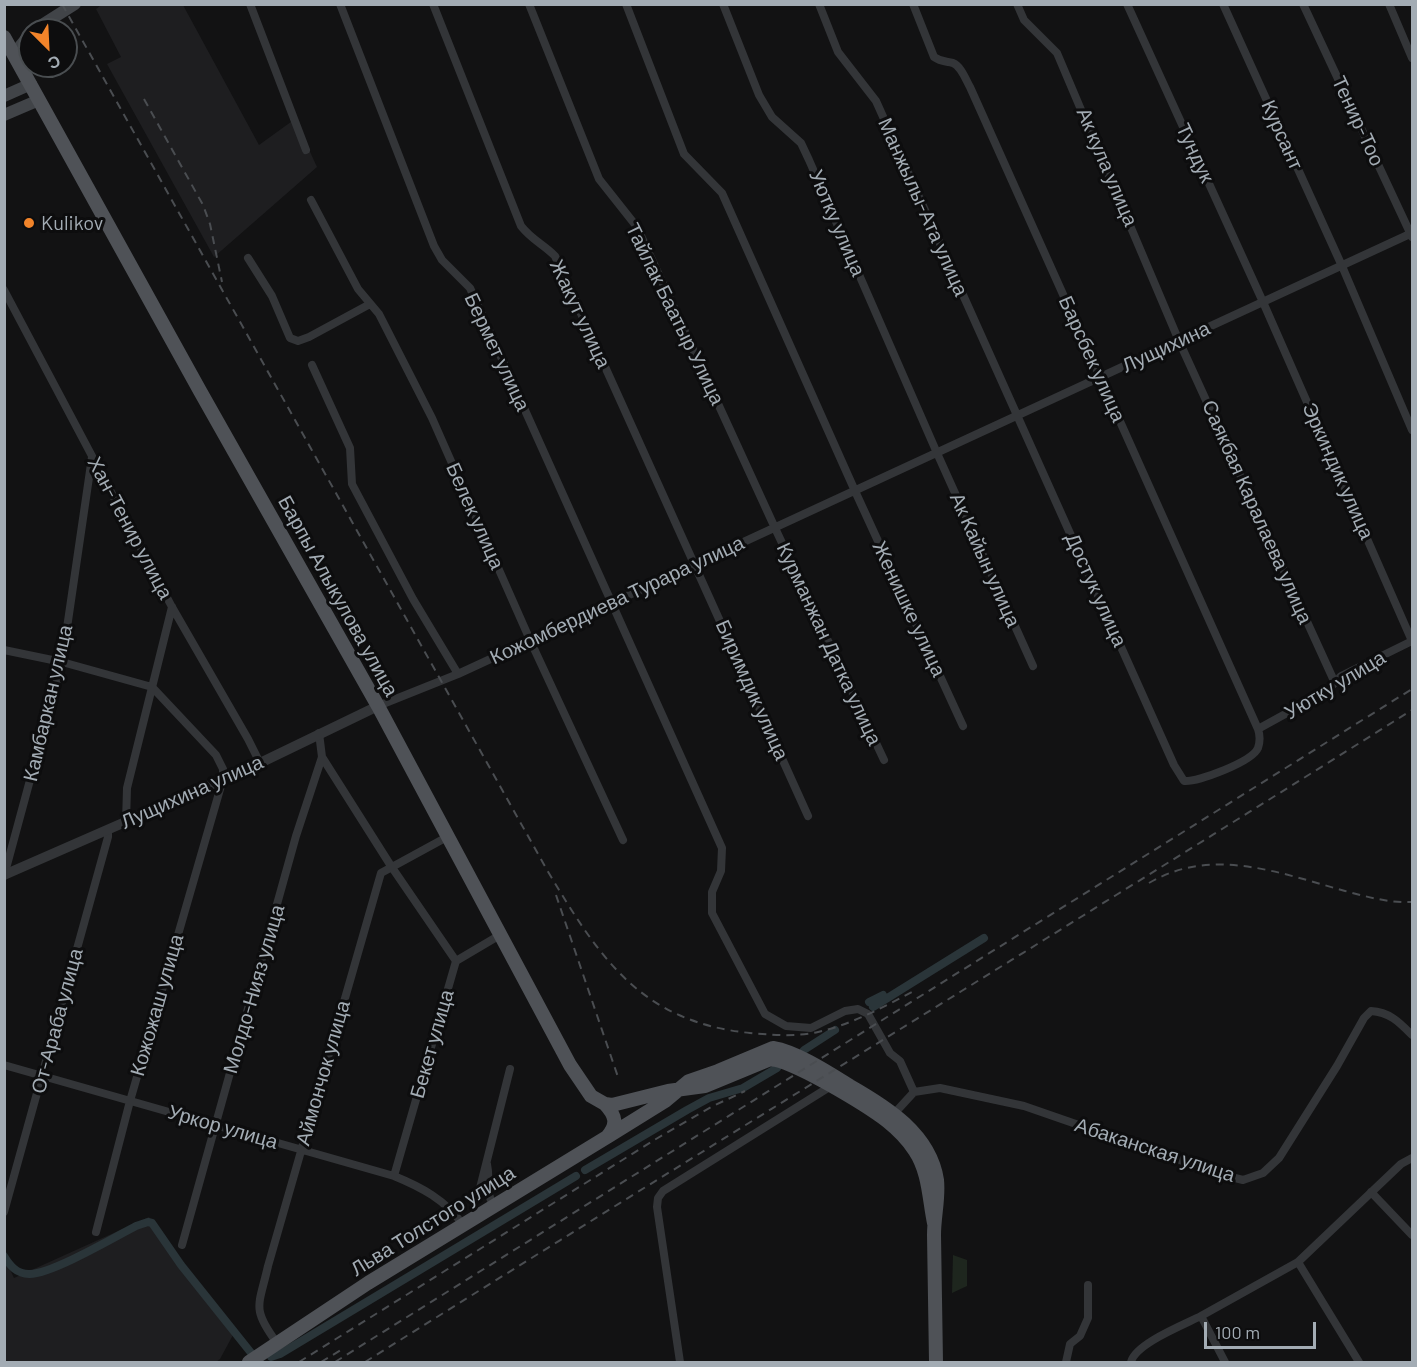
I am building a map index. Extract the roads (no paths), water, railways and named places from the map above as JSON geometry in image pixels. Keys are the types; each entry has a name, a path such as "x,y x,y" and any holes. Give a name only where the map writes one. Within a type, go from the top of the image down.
{"main road":[{"path":"53,18 75,4"},
{"name":"Барпы Алыкулова улица","path":"4,37 378,706 577,1078 591,1096 605,1104"},
{"path":"14,54 18,49"},
{"path":"4,96 30,84"},
{"path":"4,115 39,100"},
{"path":"678,1089 689,1081 773,1048 785,1051 819,1068 875,1100 890,1118"},
{"path":"605,1104 627,1102 678,1089 694,1089 720,1082 773,1059 785,1062 890,1118 919,1139 934,1169 938,1195 934,1223 936,1362"},
{"name":"Льва Толстого улица","path":"249,1362 368,1283 665,1101 678,1089"},
{"path":"605,1104 613,1112 615,1119 615,1126 607,1137"}],"street":[{"path":"250,4 306,150"},
{"name":"Бермет улица","path":"340,4 434,246 442,260 470,288 610,603"},
{"name":"Жакут улица","path":"433,4 521,226 532,240 546,247 555,256 695,564"},
{"name":"Тайлак Баатыр Улица","path":"529,4 599,179 637,227 775,528"},
{"name":"Женишке улица","path":"626,4 684,154 722,193 963,726"},
{"name":"Уютку улица","path":"723,4 759,95 772,117 801,144 809,160 937,453"},
{"name":"Манжылы-Ата улица","path":"819,4 838,52 876,100 1017,416"},
{"name":"Барсбек улица","path":"913,4 934,57 941,62 951,62 958,66 970,87 1258,729"},
{"name":"Ак кула улица","path":"1017,4 1024,20 1057,53 1179,341"},
{"name":"Тундук","path":"1127,4 1263,302"},
{"name":"Курсант","path":"1223,4 1413,430"},
{"name":"Тенир-Тоо","path":"1303,4 1412,235"},
{"path":"1389,4 1413,58"},
{"name":"Белек улица","path":"310,200 358,289 379,314 432,418 530,640 623,840"},
{"name":"Лущихина","path":"855,491 1412,235"},
{"path":"248,258 272,296 290,338 298,340 309,337 370,304"},
{"name":"Хан-Тенир улица","path":"4,290 172,607 260,763"},
{"name":"Эркиндик улица","path":"1263,302 1413,641"},
{"name":"Саякбая Каралаева улица","path":"1179,341 1335,683"},
{"path":"312,365 351,448 352,484 412,599 458,674"},
{"name":"Достук улица","path":"1017,416 1174,765 1184,781 1192,782 1204,778 1249,758 1257,750 1260,736 1258,729"},
{"name":"Ак Кайын улица","path":"937,453 1033,666"},
{"name":"Камбаркан улица","path":"5,876 62,662 92,456"},
{"name":"Кожомбердиева Турара улица","path":"378,706 458,674 855,491"},
{"name":"Курманжан Датка улица","path":"775,528 884,760"},
{"name":"Биримдик улица","path":"695,564 808,816"},
{"path":"610,603 722,848 721,872 712,892 712,914 765,1014 786,1026 811,1028 845,1011 858,1010 867,1014 890,1053 900,1061 915,1092 890,1118"},
{"path":"126,822 127,788 172,607"},
{"name":"Уютку улица","path":"1258,729 1327,691 1341,676 1413,641"},
{"path":"4,650 62,662 152,687 216,755 223,769 223,779"},
{"name":"Лущихина улица","path":"5,876 260,763 378,706"},
{"name":"Молдо-Нияз улица","path":"182,1245 296,836 322,758 319,734"},
{"path":"322,758 391,866 456,961 500,935"},
{"name":"Кожожаш улица","path":"96,1232 130,1101 223,779"},
{"name":"От-Араба улица","path":"4,1212 108,837 108,830"},
{"path":"391,866 447,837"},
{"name":"Аймончок улица","path":"277,1343 260,1317 259,1306 276,1233 287,1202 381,873 391,866"},
{"name":"Бекет улица","path":"393,1176 456,961"},
{"name":"Абаканская улица","path":"915,1092 940,1088 1024,1106 1243,1180 1263,1173 1279,1158 1337,1066 1364,1018 1371,1011 1381,1011 1394,1017 1413,1035"},
{"name":"Уркор улица","path":"4,1065 43,1074 393,1176 429,1192 445,1204 463,1225"},
{"path":"478,1192 510,1069"},
{"path":"680,1362 657,1207 658,1198 663,1191 831,1086"},
{"path":"1131,1362 1132,1356 1145,1345 1298,1262 1401,1164 1413,1158"},
{"path":"487,1164 490,1177 487,1195 494,1206"},
{"path":"1371,1192 1413,1235"},
{"path":"1298,1262 1359,1362"},
{"path":"1066,1362 1070,1344 1080,1336 1088,1318 1088,1285"},
{"path":"1201,1316 1225,1362"}],"waterway":[{"path":"873,1007 984,938"},
{"path":"869,1002 883,995"},
{"path":"804,1050 835,1030"},
{"path":"585,1170 709,1098 743,1088 777,1068"},
{"path":"271,1357 280,1354 576,1176"},
{"path":"4,1256 17,1271 25,1274 39,1273 136,1226 152,1223 181,1265 252,1354"}],"railway":[{"path":"62,4 547,870 585,931 605,957 651,1000 679,1015 712,1026 750,1033 793,1035 831,1029 856,1020 914,991"},
{"path":"144,99 203,205 210,224 222,282"},
{"path":"335,1362 1412,689"},
{"path":"365,1362 1412,710"},
{"path":"1149,883 1173,872 1197,866 1246,866 1378,899 1412,902"},
{"path":"556,895 618,1077"},
{"path":"299,1362 656,1139 711,1107 745,1091"},
{"path":"321,1362 341,1350"}],"place":[{"name":"Kulikov","path":"29,223"}]}
